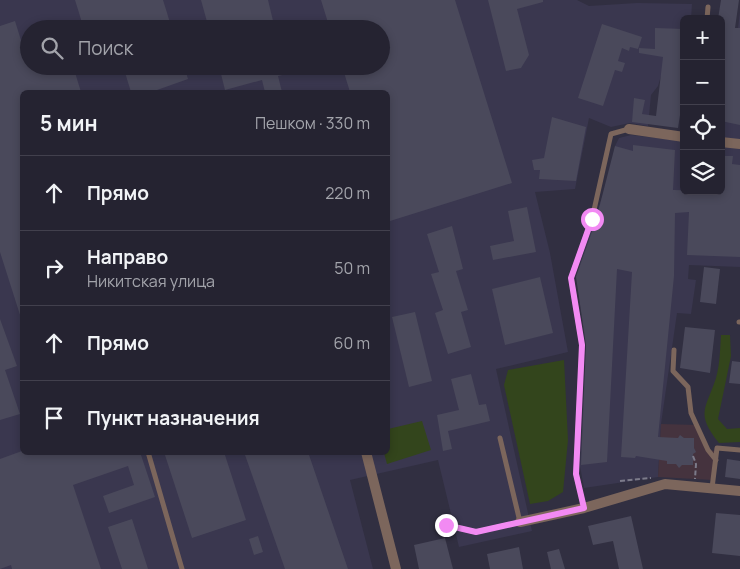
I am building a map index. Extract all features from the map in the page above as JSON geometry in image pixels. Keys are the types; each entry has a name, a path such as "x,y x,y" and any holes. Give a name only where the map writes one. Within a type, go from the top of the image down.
{"street":[{"path":"629,129 680,136"},
{"path":"725,142 740,144"},
{"path":"367,455 396,569"},
{"path":"520,522 584,508 665,484 740,491"}],"lane":[{"path":"707,15 708,7"},
{"path":"584,508 576,474 582,345 571,278 592,219 611,134 629,129"},
{"path":"674,350 672,371 688,387 691,413 708,450 716,460"},
{"path":"446,525 476,532 520,522 500,438"},
{"path":"712,488 717,448 740,450"},
{"path":"149,455 182,569"}],"path":[{"path":"693,456 696,464 695,479"}],"shaded area":[{"path":"0,0 577,0 589,6 637,3 692,4 691,15 680,15 680,69 663,69 658,86 651,95 648,126 630,123 611,127 589,118 575,189 535,192 550,253 568,352 496,369 532,531 459,547 438,460 350,480 373,569 0,569"},
{"path":"740,12 740,140 725,138 725,60 734,61"},
{"path":"631,135 680,141 680,195 725,195 725,145 740,147 740,267 689,265 688,279 696,280 691,314 677,313 661,424 658,477 584,488 580,466 586,349 585,325 576,276 610,173 615,146 619,138"},
{"path":"661,424 697,425 708,450 716,451 713,480 658,477"}],"green space":[{"path":"721,335 730,335 731,356 718,419 727,429 740,428 740,442 719,443 707,425 705,417 706,404 717,373"},
{"path":"564,360 568,440 563,492 548,501 530,504 504,385 508,370"},
{"path":"422,421 431,450 387,464 385,455 390,455 390,429"}],"building":[{"path":"75,0 163,0 169,20 81,20"},
{"path":"201,0 268,0 273,20 207,20"},
{"path":"321,0 455,0 512,183 390,221 390,90 349,90 345,75 390,75 390,20 327,20"},
{"path":"488,0 543,0 543,2 517,9 529,55 521,68 506,71"},
{"path":"721,0 739,0 735,28 740,28 740,125 725,122 725,15 719,15"},
{"path":"15,21 20,37 20,75 76,75 80,90 20,90 20,315 0,252 0,26"},
{"path":"602,24 642,37 638,49 630,47 629,51 622,48 618,61 625,63 622,72 615,70 603,106 578,98"},
{"path":"655,28 680,29 680,115 678,128 632,122 634,98 645,100 642,114 656,116 663,57 639,53 639,48 655,49"},
{"path":"126,75 187,75 188,79 157,90 130,90"},
{"path":"221,75 282,75 278,76 282,90 264,90 262,80 225,90"},
{"path":"552,117 586,127 576,181 539,179 540,170 534,170 532,160 544,158"},
{"path":"633,145 675,150 673,190 680,190 680,195 725,195 725,156 733,156 732,164 740,165 740,257 687,255 689,212 675,213 674,276 658,437 678,438 680,435 684,438 694,438 696,452 693,454 693,465 682,465 679,468 676,464 667,464 667,461 636,456 635,458 621,457 632,272 617,269 607,462 581,465 586,345 576,277 596,220 615,146 633,151"},
{"path":"527,207 536,252 493,260 490,246 514,241 508,211"},
{"path":"452,226 463,269 456,271 468,310 461,312 471,347 448,354 435,313 443,310 431,274 439,272 427,234"},
{"path":"704,267 720,269 716,304 700,302"},
{"path":"540,277 553,333 505,345 492,289"},
{"path":"415,312 432,381 409,387 392,317"},
{"path":"0,319 17,366 5,370 20,414 0,420"},
{"path":"685,327 715,330 710,373 680,368"},
{"path":"732,361 740,362 740,384 729,383"},
{"path":"471,374 479,405 486,404 490,421 448,431 452,449 443,451 437,415 459,410 451,379"},
{"path":"20,452 20,455 141,455 155,497 109,513 103,496 134,485 128,466 73,485 101,569 12,569 11,565 0,569 0,459"},
{"path":"165,455 225,455 246,520 192,538"},
{"path":"245,455 309,455 348,569 285,569"},
{"path":"727,459 740,461 740,479 725,477"},
{"path":"716,513 740,515 740,556 712,553"},
{"path":"631,516 643,569 619,569 613,541 593,545 588,526"},
{"path":"132,519 148,569 122,569 108,527"},
{"path":"258,536 263,552 254,555 249,539"},
{"path":"445,538 453,569 419,569 414,545"},
{"path":"519,547 523,569 490,569 487,554"},
{"path":"559,549 565,569 551,569 547,552"}],"route":[{"path":"446,525 476,532 584,508 576,474 582,345 571,278 592,219"}]}
